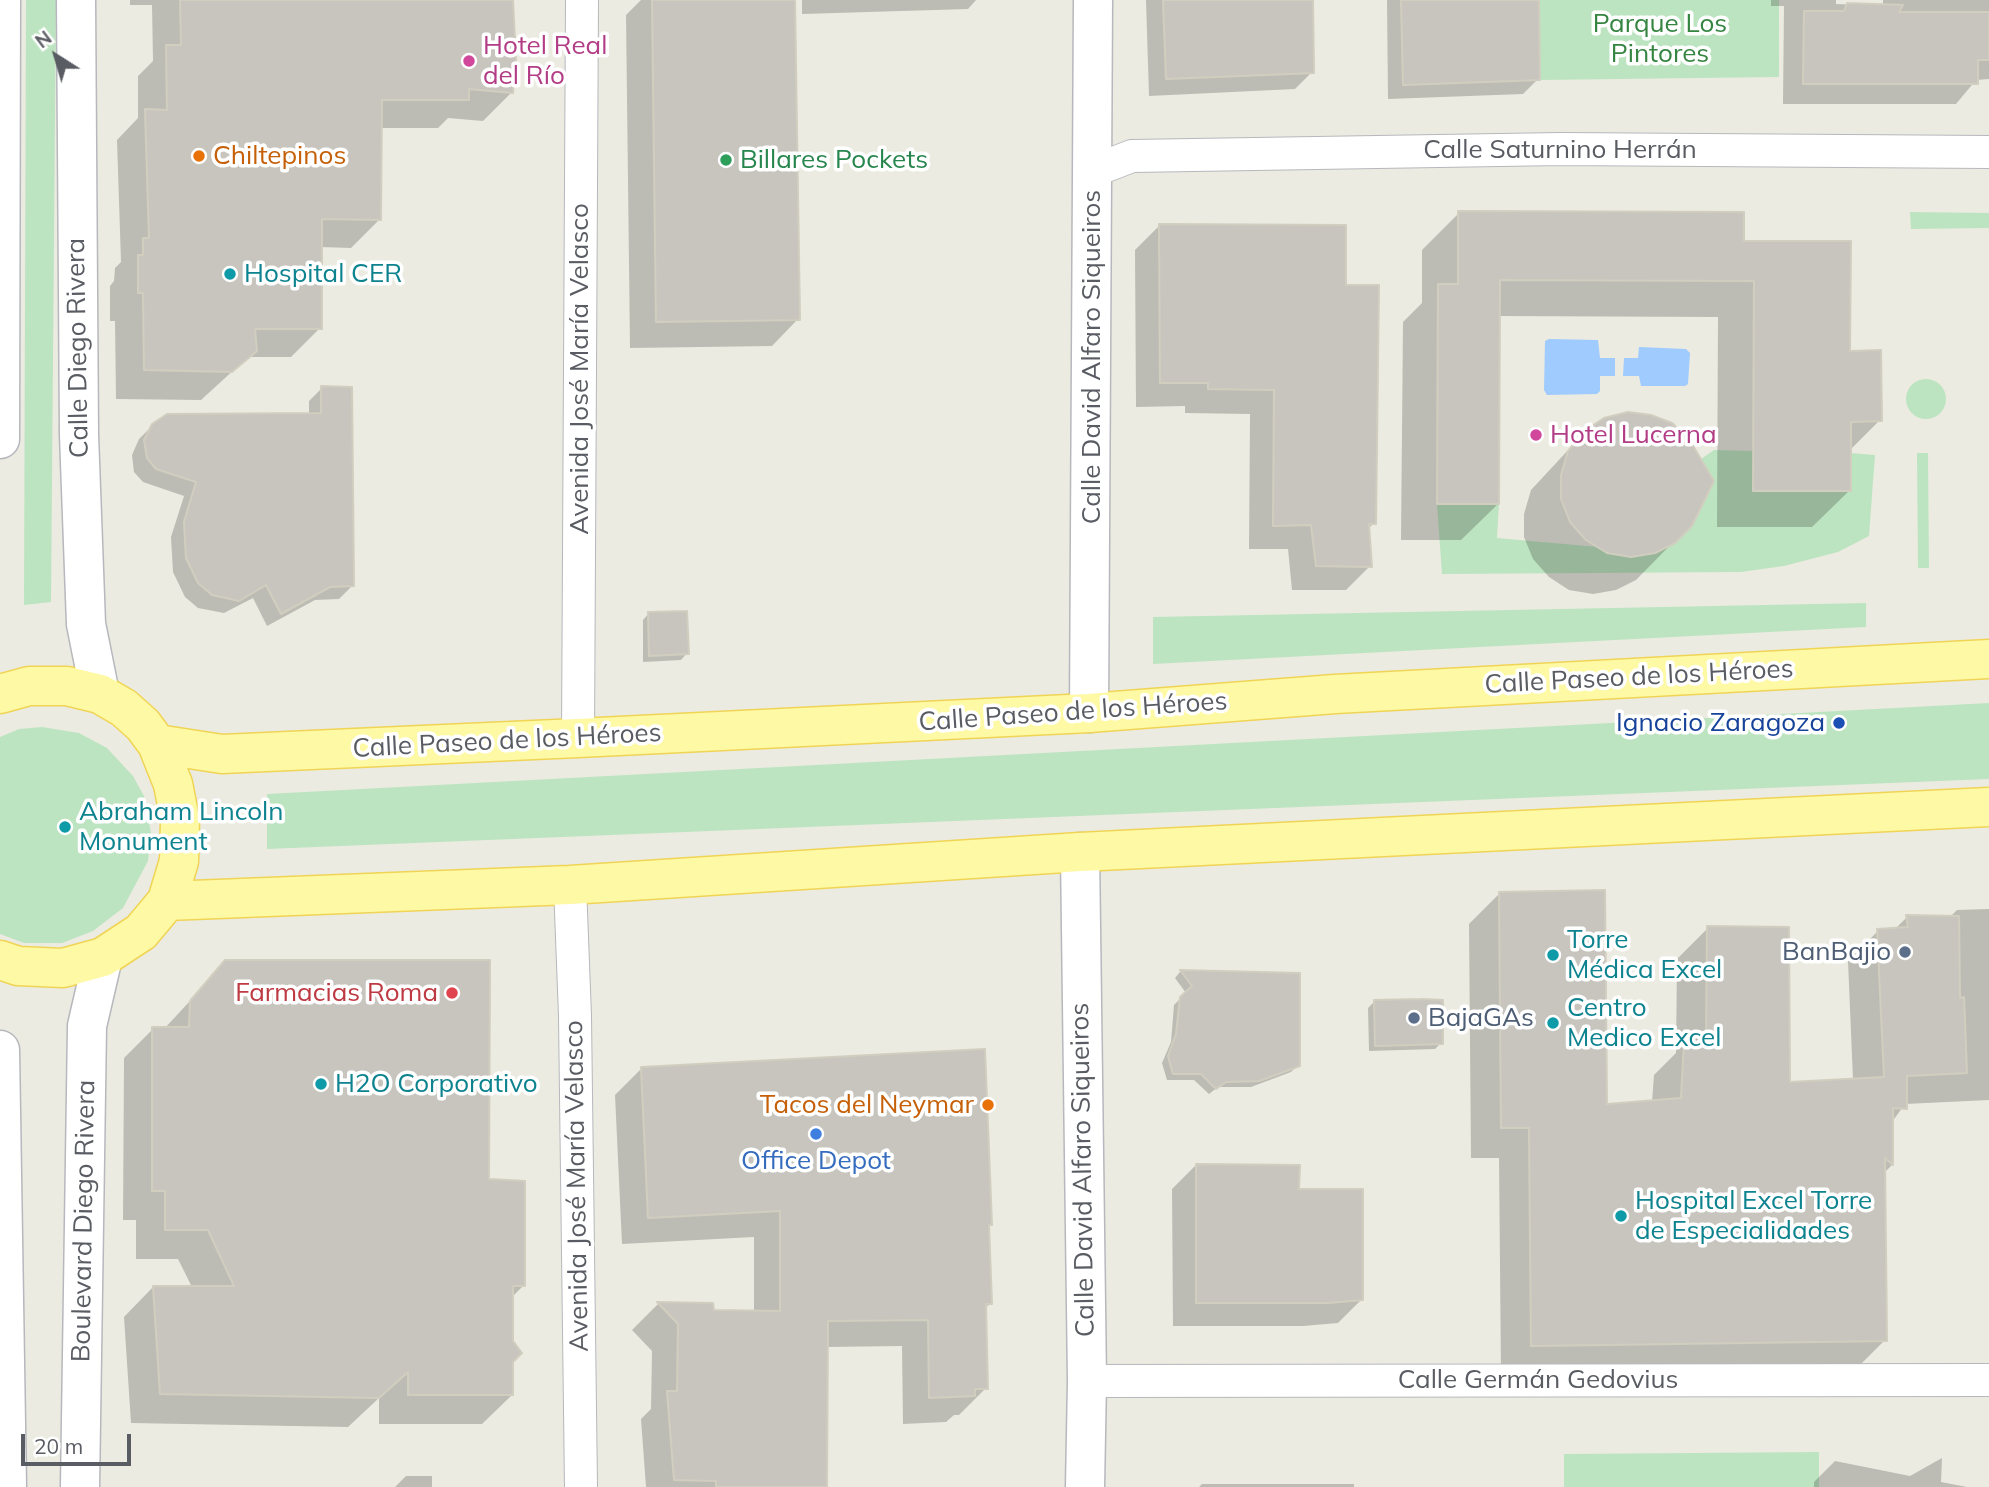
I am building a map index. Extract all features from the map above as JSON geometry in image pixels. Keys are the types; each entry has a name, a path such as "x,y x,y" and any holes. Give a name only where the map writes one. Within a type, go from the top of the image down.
{"main road":[{"name":"Calle Paseo de los Héroes","path":"158,744 222,754 578,738 1089,713 1349,693 1989,659"},
{"path":"0,694 29,686 67,686 100,694 144,725 158,744 173,785 180,820 179,861 167,901 141,933 103,957 63,968 18,966 0,960"},
{"path":"167,901 570,885 1080,852 1989,807"}],"street":[{"path":"0,439 1,0"},
{"name":"Calle Diego Rivera","path":"76,0 79,435 86,624 100,694"},
{"name":"Avenida José María Velasco","path":"578,738 582,0"},
{"name":"Calle David Alfaro Siqueiros","path":"1089,713 1093,0"},
{"name":"Calle Saturnino Herrán","path":"1093,156 1561,149 1989,152"},
{"name":"Calle David Alfaro Siqueiros","path":"1080,852 1087,1381 1085,1487"},
{"name":"Avenida José María Velasco","path":"570,885 575,1016 581,1487"},
{"name":"Boulevard Diego Rivera","path":"80,1487 87,1026 103,957"},
{"path":"0,1050 7,1487"},
{"name":"Calle Germán Gedovius","path":"1087,1381 1989,1380"}],"green space":[{"path":"26,0 56,0 51,602 24,605"},
{"name":"Parque Los Pintores","path":"1539,0 1779,0 1779,77 1540,80"},
{"path":"1910,212 1989,213 1989,228 1911,229"},
{"path":"1926,379 1934,380 1940,385 1945,391 1945,407 1940,413 1934,418 1926,419 1918,418 1912,413 1907,407 1906,399 1907,391 1912,385 1918,380"},
{"path":"1714,450 1753,451 1754,492 1850,491 1851,453 1875,455 1869,536 1838,552 1784,566 1741,572 1442,574 1437,504 1499,504 1497,538 1598,547 1631,557 1655,553 1675,543 1692,526 1701,459"},
{"path":"1917,453 1928,453 1929,568 1918,568"},
{"path":"1866,603 1866,627 1153,664 1153,617"},
{"path":"1989,703 1989,779 267,849 267,794"},
{"path":"42,727 79,733 107,748 133,776 144,796 151,833 148,861 123,908 93,931 62,943 24,943 0,934 0,737 19,729"},
{"path":"1819,1452 1819,1487 1564,1487 1564,1454"}],"water":[{"path":"1598,340 1600,358 1615,358 1615,376 1600,376 1600,391 1597,394 1547,395 1544,390 1545,341"},
{"path":"1639,347 1686,349 1690,353 1688,384 1641,386 1639,376 1623,376 1624,358 1638,358"}],"building":[{"path":"180,0 513,0 516,59 513,93 469,89 469,100 382,100 381,220 322,219 322,329 255,329 257,351 232,372 144,370 143,293 138,293 138,255 143,255 143,238 149,238 145,109 167,110 166,45 181,45"},
{"name":"Billares Pockets","path":"652,0 795,0 800,320 656,322"},
{"path":"1163,0 1313,0 1314,73 1166,79"},
{"path":"1401,0 1539,0 1540,80 1403,85"},
{"path":"1847,3 1903,5 1899,12 1989,12 1989,60 1978,60 1978,84 1803,84 1804,11 1844,11"},
{"path":"1458,211 1744,212 1744,241 1851,241 1850,351 1881,350 1882,421 1851,422 1851,491 1753,491 1754,281 1500,280 1499,504 1437,504 1438,284 1458,284"},
{"path":"1159,224 1346,225 1346,285 1379,285 1376,524 1369,524 1372,567 1316,566 1311,525 1273,526 1274,390 1208,389 1208,383 1160,383"},
{"path":"321,386 352,387 354,586 330,587 281,614 266,585 239,601 212,595 198,583 186,558 184,522 196,482 156,469 147,458 144,440 152,424 167,414 321,413"},
{"path":"1628,412 1651,415 1672,423 1689,439 1714,481 1692,526 1675,543 1655,553 1631,557 1607,553 1586,540 1570,522 1561,499 1561,475 1568,451 1583,432 1604,418"},
{"path":"687,611 689,654 649,656 648,612"},
{"name":"Centro Medico Excel","path":"1605,890 1607,1104 1681,1098 1684,1043 1706,1044 1707,926 1789,927 1790,1082 1884,1077 1877,929 1908,927 1906,915 1959,916 1960,998 1964,997 1967,1073 1907,1076 1907,1109 1893,1108 1893,1165 1885,1158 1887,1341 1531,1346 1529,1128 1501,1128 1499,892"},
{"path":"225,960 490,960 489,1179 525,1181 525,1286 513,1286 513,1341 522,1353 513,1362 513,1395 408,1395 408,1372 379,1398 160,1394 153,1286 234,1286 208,1230 165,1230 165,1191 152,1191 152,1027 189,1027 190,1001"},
{"path":"1180,970 1300,973 1300,1066 1259,1081 1226,1082 1216,1089 1201,1074 1173,1074 1168,1056 1176,1034 1180,997 1192,986"},
{"path":"1374,1000 1443,1000 1443,1044 1375,1046"},
{"path":"985,1049 992,1225 989,1225 992,1304 986,1304 988,1389 975,1389 975,1396 929,1398 928,1320 828,1321 827,1487 716,1487 716,1481 674,1480 667,1391 677,1391 678,1324 657,1302 713,1303 714,1310 780,1311 780,1211 648,1218 641,1067"},
{"path":"1196,1164 1300,1165 1299,1189 1363,1189 1363,1300 1328,1303 1196,1303"}],"place":[{"name":"Hotel Real del Río","path":"469,61"},
{"name":"Chiltepinos","path":"199,156"},
{"name":"Billares Pockets","path":"726,160"},
{"name":"Hospital CER","path":"230,274"},
{"name":"Hotel Lucerna","path":"1536,435"},
{"name":"Ignacio Zaragoza","path":"1839,723"},
{"name":"Abraham Lincoln Monument","path":"65,827"},
{"name":"BanBajio","path":"1905,952"},
{"name":"Torre Médica Excel","path":"1553,955"},
{"name":"Farmacias Roma","path":"452,993"},
{"name":"BajaGAs","path":"1414,1018"},
{"name":"Centro Medico Excel","path":"1553,1023"},
{"name":"H2O Corporativo","path":"321,1084"},
{"name":"Tacos del Neymar","path":"988,1105"},
{"name":"Office Depot","path":"816,1134"},
{"name":"Hospital Excel Torre de Especialidades","path":"1621,1216"}]}
